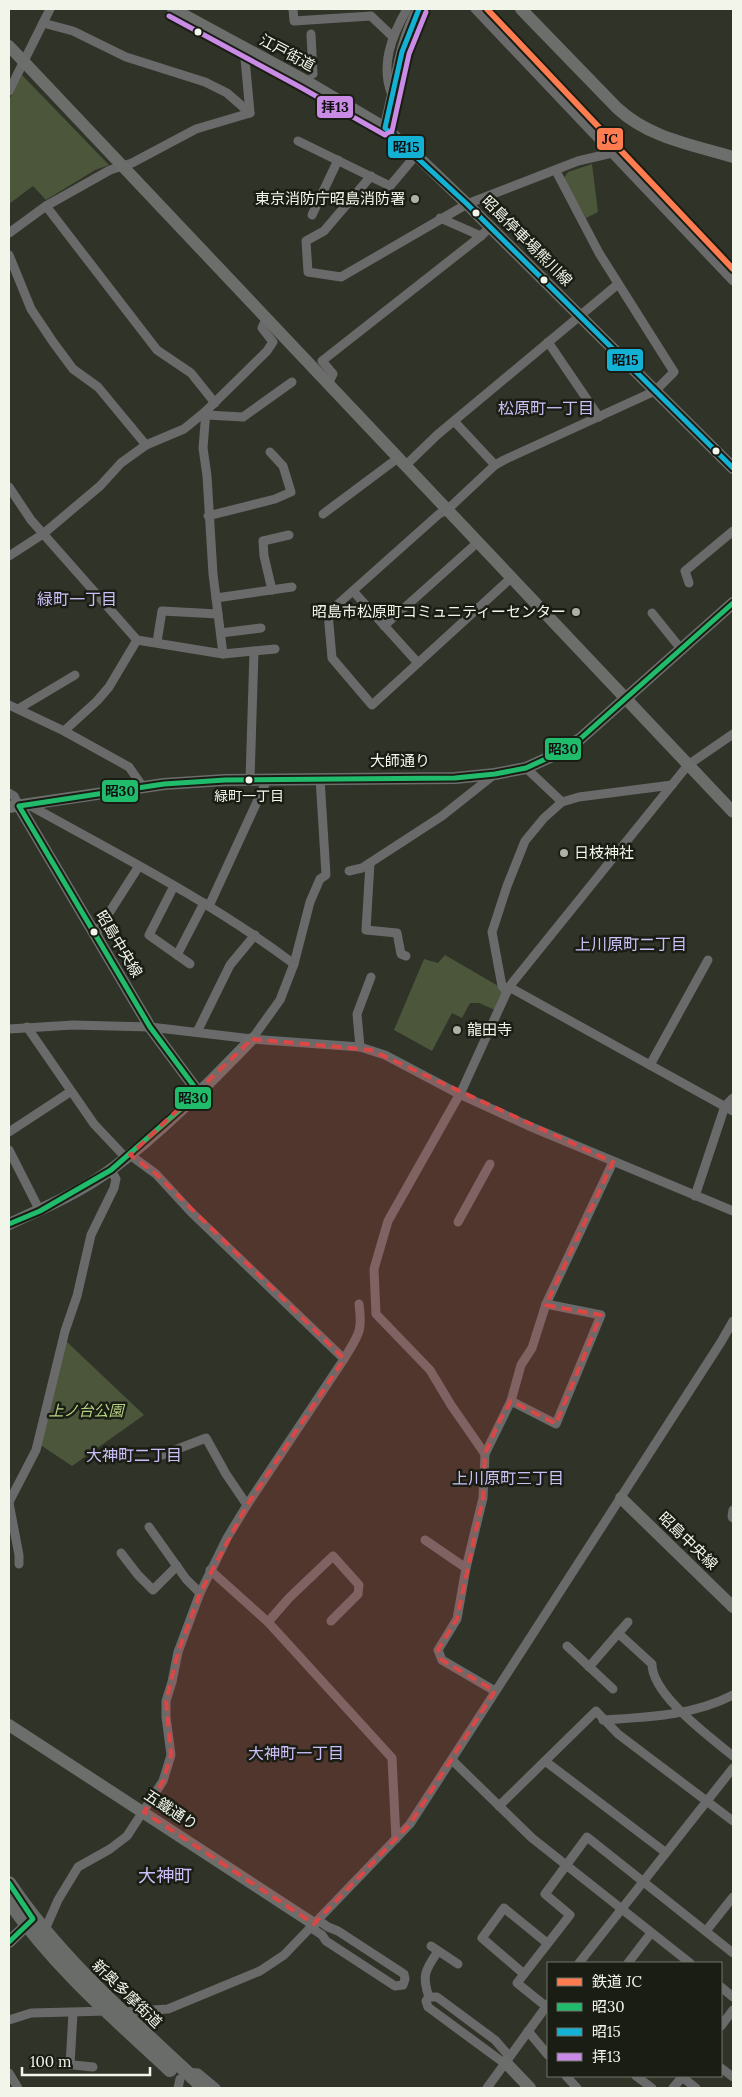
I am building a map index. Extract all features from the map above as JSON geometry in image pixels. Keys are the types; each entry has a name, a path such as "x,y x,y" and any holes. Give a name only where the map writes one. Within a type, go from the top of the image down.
{"main road":[{"path":"9,1884 30,1922"},
{"path":"9,1901 30,1922"},
{"name":"新奥多摩街道","path":"30,1922 44,1932 81,1973 123,2012 182,2084"},
{"name":"新奥多摩街道","path":"30,1922 71,1977 182,2084 204,2088"}],"street":[{"path":"9,91 50,9"},
{"name":"江戸街道","path":"173,9 304,80 385,128"},
{"path":"294,9 294,21 371,16 393,38"},
{"path":"393,97 387,82 387,72 393,38 407,9"},
{"path":"385,128 402,50 410,26 419,9"},
{"path":"475,9 733,281"},
{"path":"521,9 617,108 635,122 661,135 733,157"},
{"path":"43,22 73,31 126,57 205,82 227,93 250,113"},
{"path":"311,34 313,74"},
{"path":"9,46 733,812"},
{"path":"244,48 250,113"},
{"path":"9,233 46,206 96,177 132,163 196,130 250,113"},
{"name":"昭島停車場熊川線","path":"385,128 467,204 733,468"},
{"path":"298,141 390,186 416,155"},
{"path":"371,176 324,231 306,242 308,272 341,277 467,204 586,158 612,152"},
{"path":"312,215 338,160"},
{"path":"511,578 372,705 332,658 328,612 439,514 447,510 495,465 655,391 674,372 618,284 556,171"},
{"path":"46,206 157,350 191,373 215,403"},
{"path":"440,218 481,236"},
{"path":"328,384 333,374 322,361 490,227"},
{"path":"9,255 31,309 53,342 73,369 98,387 146,445"},
{"path":"322,514 402,462 618,284"},
{"path":"9,556 43,534 100,486 121,464 146,445 184,429 206,413 267,351 273,342 262,328 266,319"},
{"path":"548,342 599,418"},
{"path":"206,413 243,417 292,382"},
{"path":"206,413 203,448 207,476 208,516 223,654"},
{"path":"454,421 495,465"},
{"path":"208,516 275,499 291,492 283,466 270,452"},
{"path":"9,487 12,501 137,640 223,654 275,649"},
{"path":"690,583 685,570 733,531"},
{"path":"272,590 264,556 263,541 289,535"},
{"path":"384,626 478,542"},
{"path":"216,598 292,586"},
{"path":"353,591 418,663"},
{"name":"大師通り","path":"19,806 144,787 216,780 455,778 495,774 526,768 550,757 580,739 733,603"},
{"path":"157,642 162,611 218,614"},
{"path":"652,613 681,650"},
{"path":"221,633 261,628"},
{"path":"64,731 97,701 109,687 137,640"},
{"path":"250,780 254,651"},
{"path":"18,709 76,675"},
{"path":"9,705 64,731 129,766 144,787"},
{"path":"485,1454 451,1405 430,1370 376,1314 374,1303 374,1269 388,1221 462,1090 508,989 688,765 733,734"},
{"path":"526,768 562,802"},
{"path":"350,871 362,868 442,816 495,774"},
{"path":"9,1224 40,1211 111,1170 128,1156 199,1093 252,1039 280,1000 294,964 310,902 320,879 326,875 320,778"},
{"path":"177,955 207,904 267,780"},
{"path":"672,786 579,797 562,802 544,818 525,840 492,932 502,986 729,1109"},
{"path":"9,793 14,796 19,806 139,866 207,904 255,934 294,964"},
{"name":"昭島中央線","path":"19,806 150,1027 199,1093"},
{"path":"370,863 366,930 397,933 401,954 406,956"},
{"path":"95,935 139,866"},
{"path":"174,886 149,934 190,964"},
{"path":"197,1032 230,965 255,934"},
{"path":"650,1065 708,960"},
{"path":"360,1047 356,1014 371,977"},
{"path":"9,1029 73,1025 150,1027 252,1039 360,1047 385,1055 459,1094 613,1162 733,1211"},
{"path":"27,1027 70,1092 94,1124 128,1156 156,1174 212,1232 344,1359"},
{"path":"9,1132 70,1092"},
{"path":"695,1196 733,1098"},
{"path":"9,1150 40,1211"},
{"path":"495,1691 442,1660 438,1650 457,1619 466,1568 484,1498 485,1454 511,1401 521,1365 532,1348 546,1304 613,1162"},
{"path":"458,1222 489,1168"},
{"path":"19,1564 10,1499 36,1450 65,1331 77,1296 91,1235 114,1188 116,1179 111,1170"},
{"path":"44,1932 58,1900 78,1867 110,1849 127,1836 163,1781 171,1755 166,1701 178,1652 200,1593 210,1570 247,1505 306,1420 360,1332 359,1304"},
{"path":"511,1401 556,1424 601,1315 546,1304"},
{"path":"9,2020 31,2013 123,2012 168,2009 260,1971 284,1955 410,1824 733,1322"},
{"path":"162,1455 206,1438 226,1474 247,1505"},
{"name":"昭島中央線","path":"621,1498 733,1607"},
{"path":"733,1510 733,1518"},
{"path":"150,1527 186,1579 200,1593"},
{"path":"426,1540 466,1568"},
{"path":"121,1553 138,1575 153,1590 177,1566"},
{"path":"268,1622 289,1598 333,1556 359,1585 358,1594 331,1621"},
{"path":"210,1570 268,1622 392,1758 396,1839"},
{"path":"590,1667 628,1622"},
{"path":"618,1633 652,1664 652,1673 680,1713 733,1756"},
{"path":"567,1646 613,1689"},
{"path":"603,1720 680,1713 714,1704 733,1695"},
{"path":"498,1806 546,1761 593,1712 598,1712 603,1720 674,1778 733,1821"},
{"name":"五鐵通り","path":"9,1725 314,1924"},
{"path":"452,1760 532,1838 652,1933 678,1960"},
{"path":"546,1761 665,1852"},
{"path":"580,1962 733,1768"},
{"path":"547,2005 517,1983 570,1915 545,1894 587,1837 733,1953"},
{"path":"706,1931 733,1896"},
{"path":"524,1974 482,1938 504,1908 548,1943"},
{"path":"9,1942 30,1922"},
{"path":"314,1924 338,1930 404,1974 403,1985 394,1986 326,1941 314,1924"},
{"path":"629,1962 652,1933"},
{"path":"458,1964 435,1948 424,1976 429,1997 426,2001 428,2007 506,2060"},
{"path":"722,1988 733,1996"},
{"path":"429,1997 437,1997 495,2040 506,2060 530,2088"},
{"path":"487,2088 547,2007"},
{"path":"722,2025 733,2010"},
{"path":"73,2013 67,2064 93,2067"},
{"path":"528,2031 547,2054"},
{"path":"9,2073 18,2088"},
{"path":"182,2084 198,2073 216,2088"},
{"path":"567,2077 577,2088"},
{"path":"637,2077 652,2088"},
{"path":"673,2088 681,2077"},
{"path":"683,2077 696,2088"}],"highlighted area":[{"path":"252,1039 371,1050 613,1162 546,1305 601,1315 556,1424 511,1401 500,1420 485,1454 483,1498 457,1619 438,1650 442,1660 495,1691 410,1824 314,1924 144,1812 163,1781 171,1755 166,1701 178,1652 200,1593 247,1505 344,1359 156,1174 130,1155"}],"green space":[{"path":"22,75 109,165 95,170 46,200 33,186 9,204 9,100"},
{"path":"592,164 598,212 586,218 563,179 568,172"},
{"path":"445,955 500,987 503,995 495,1010 479,1003 470,1003 462,1018 452,1013 432,1051 394,1030 424,959 438,963"},
{"name":"上ノ台公園","path":"66,1341 144,1415 72,1466 39,1444"}],"rail line":[{"name":"JC","path":"487,9 733,269"}],"transit line":[{"name":"昭15","path":"419,9 402,52 385,128 467,204 733,468"},
{"name":"拝13","path":"169,16 385,135 392,131 409,54 426,12"},
{"name":"昭30","path":"9,1224 40,1211 111,1170 199,1093 150,1027 19,806 164,784 225,780 455,778 495,774 526,768 550,757 580,739 733,603"},
{"name":"昭30","path":"9,1883 33,1919 9,1942"}],"place":[{"name":"東京消防庁昭島消防署","path":"415,199"},
{"name":"昭島市松原町コミュニティーセンター","path":"576,612"},
{"name":"緑町一丁目","path":"249,780"},
{"name":"日枝神社","path":"564,853"},
{"name":"龍田寺","path":"457,1030"}],"district":[{"name":"松原町一丁目","path":"546,408"},
{"name":"緑町一丁目","path":"77,599"},
{"name":"上川原町二丁目","path":"631,944"},
{"name":"大神町二丁目","path":"134,1455"},
{"name":"上川原町三丁目","path":"508,1478"},
{"name":"大神町一丁目","path":"296,1753"},
{"name":"大神町","path":"165,1876"}]}
